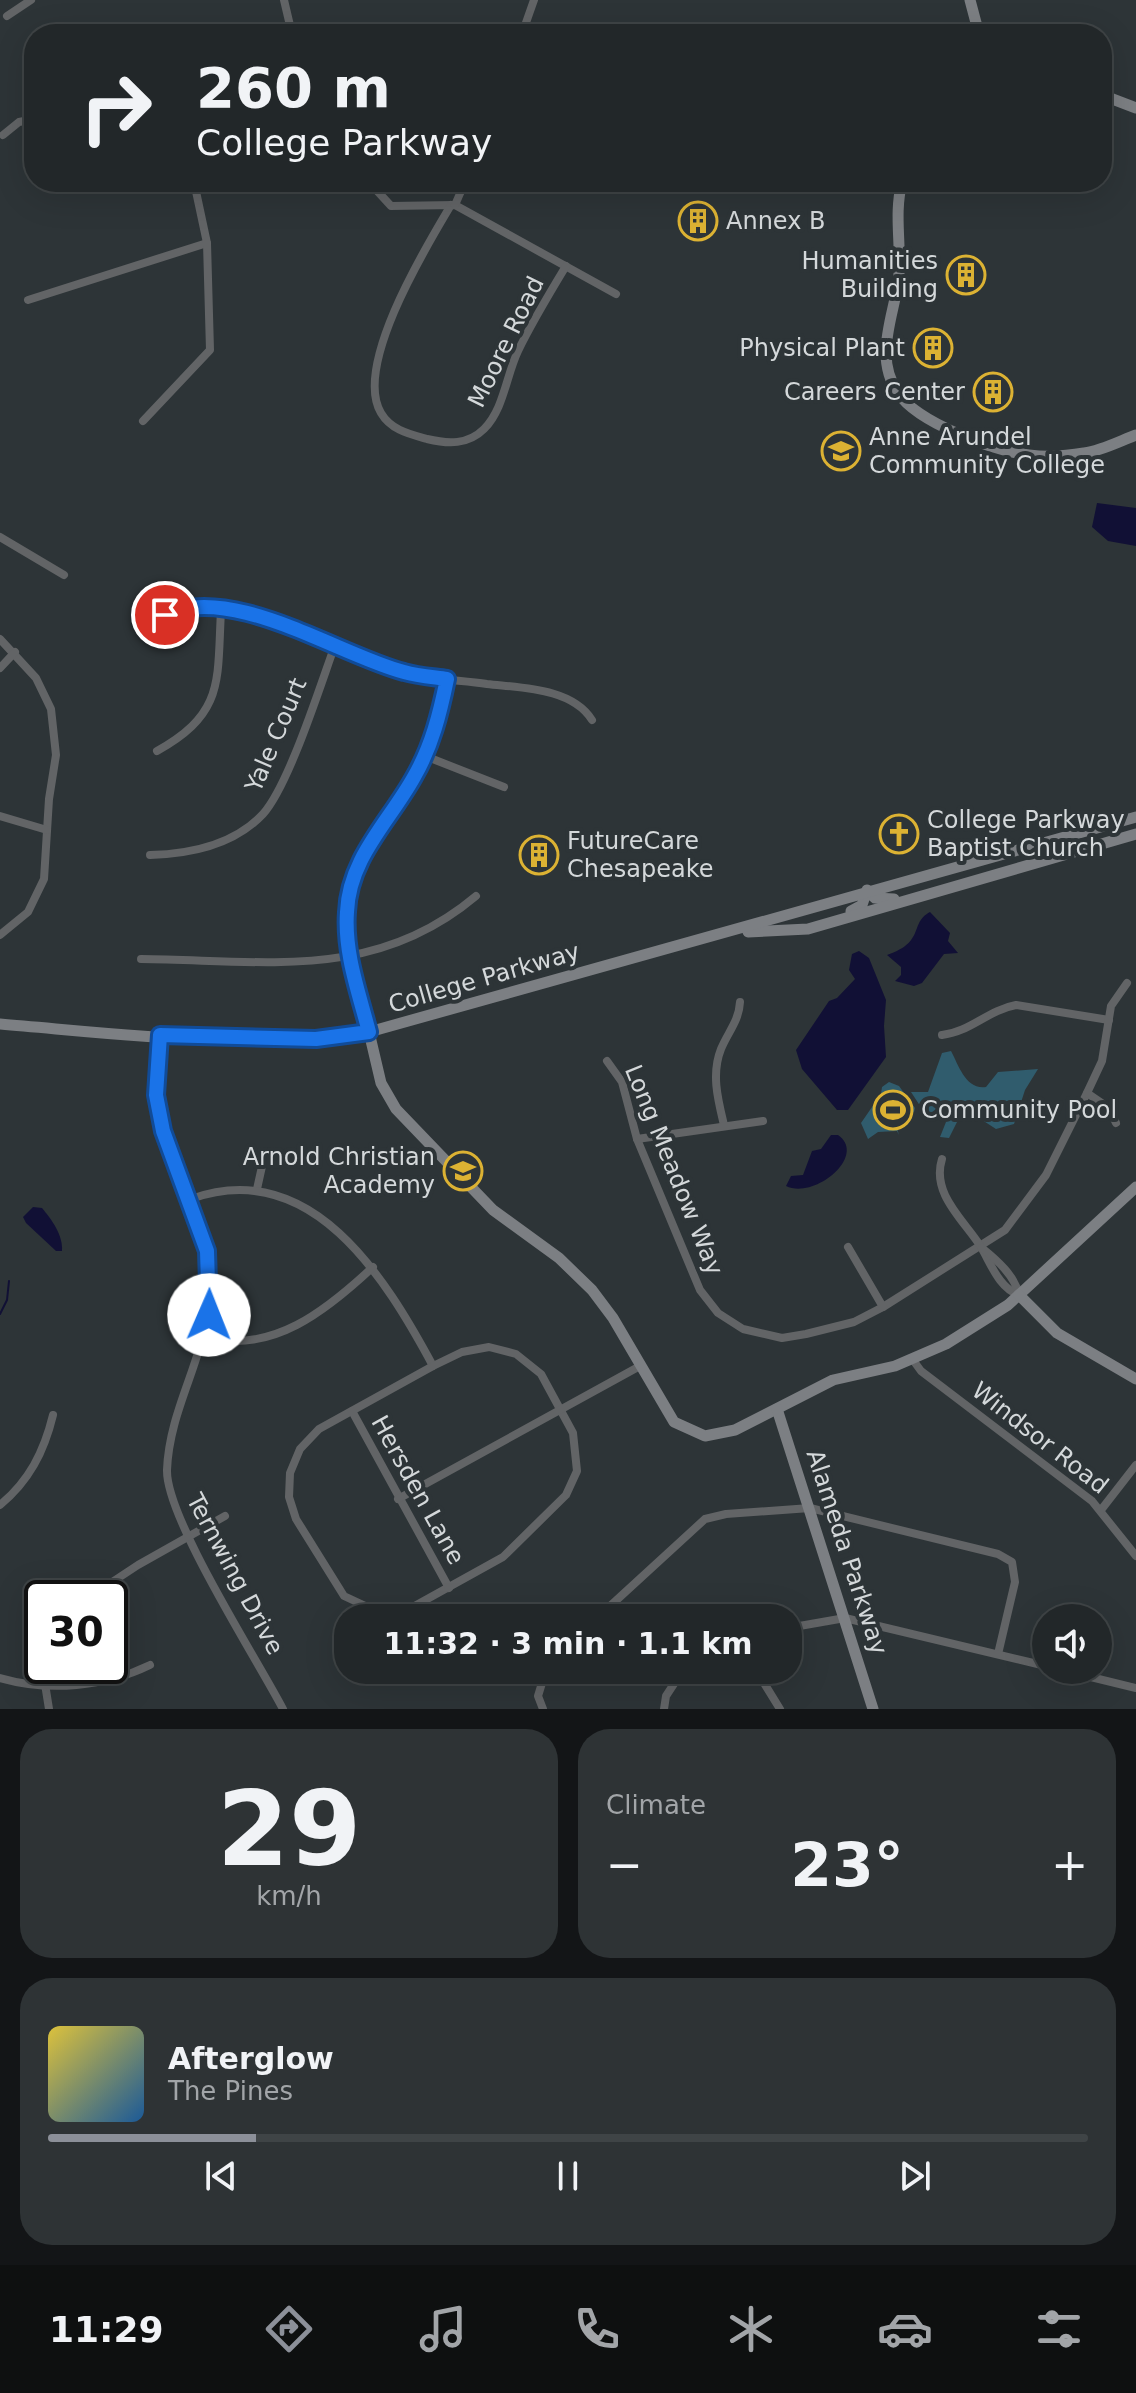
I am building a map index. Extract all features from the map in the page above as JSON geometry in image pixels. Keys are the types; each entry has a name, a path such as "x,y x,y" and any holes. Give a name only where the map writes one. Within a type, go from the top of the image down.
{"street":[{"path":"7,16 31,0"},
{"path":"284,0 290,24"},
{"path":"526,24 534,0"},
{"path":"970,0 976,24"},
{"path":"1112,99 1136,108"},
{"path":"3,135 24,121"},
{"path":"143,421 210,350 207,243 196,192"},
{"path":"378,192 391,206 453,205 616,294"},
{"name":"Moore Road","path":"460,192 409,277 374,375 374,394 381,413 403,432 453,443 481,433 493,417 531,324 566,266"},
{"path":"901,192 897,217 899,274 886,335 886,358 897,393 932,422 997,447 1030,455 1086,453 1136,435"},
{"path":"28,300 207,243"},
{"path":"0,537 64,575"},
{"path":"165,615 189,608 255,615 403,672 547,692 584,706 592,720"},
{"path":"157,751 185,736 201,720 215,692 221,611"},
{"path":"0,639 36,678 51,709 56,755 46,867 39,893 28,912 0,935"},
{"name":"Yale Court","path":"150,855 178,854 226,841 262,814 292,757 335,645"},
{"path":"0,668 15,652"},
{"path":"447,679 438,721 425,756 404,795 368,846 354,876 347,909 350,958 381,1083 396,1109 493,1210 585,1283 613,1318 674,1422 694,1434 724,1434 833,1380 913,1360 967,1332 1019,1295 1136,1187"},
{"path":"425,756 504,787"},
{"path":"0,816 47,830"},
{"name":"College Parkway","path":"0,1024 160,1035 316,1039 369,1032 736,932 867,890 1136,817"},
{"name":"College Parkway","path":"736,932 808,929 1136,834"},
{"path":"808,929 853,910 865,901 867,890 884,900 922,895"},
{"path":"141,959 350,958 414,938 476,896"},
{"name":"Long Meadow Way","path":"607,1061 622,1082 637,1139 700,1290 727,1320 743,1329 782,1338 854,1322 981,1248 1005,1230 1046,1175 1087,1093 1102,1061 1111,1006 1127,983"},
{"path":"724,1125 716,1074 721,1050 739,1015 740,1002"},
{"path":"942,1035 955,1034 1001,1008 1016,1005 1109,1020"},
{"name":"Ternwing Drive","path":"160,1035 156,1076 159,1110 207,1251 210,1284 205,1337 171,1440 167,1472 171,1497 188,1537 283,1709"},
{"path":"1087,1093 1109,1108 1116,1123"},
{"path":"637,1139 763,1121"},
{"path":"257,1189 265,1153"},
{"path":"942,1159 938,1171 941,1186 981,1248 996,1258 1017,1286 1019,1295 1057,1333 1136,1379"},
{"path":"191,1199 226,1189 257,1189 310,1212 373,1267 433,1366"},
{"path":"848,1247 883,1307"},
{"path":"205,1337 242,1343 267,1339 318,1313 373,1267"},
{"path":"489,1347 516,1354 541,1374 573,1433 577,1471 566,1495 516,1547 402,1613 374,1610 344,1596 296,1519 289,1497 290,1473 300,1449 319,1429 433,1366 462,1352 489,1347"},
{"name":"Windsor Road","path":"913,1360 921,1371 1101,1510 1136,1556"},
{"path":"398,1499 640,1366"},
{"name":"Alameda Parkway","path":"777,1409 873,1709"},
{"name":"Hersden Lane","path":"352,1411 449,1588"},
{"path":"0,1505 18,1490 32,1471 53,1415"},
{"path":"1101,1510 1136,1465"},
{"path":"612,1604 705,1519 726,1514 810,1508 998,1554 1012,1562 1015,1582 998,1654"},
{"path":"118,1580 225,1516"},
{"path":"802,1626 845,1618 1032,1662"},
{"path":"128,1674 150,1665"},
{"path":"0,1678 24,1681"},
{"path":"1112,1682 1136,1688"},
{"path":"45,1684 49,1709"},
{"path":"542,1684 538,1696 543,1709"},
{"path":"664,1709 666,1696 674,1684"},
{"path":"765,1684 780,1709"}],"shaded area":[{"path":"1097,503 1136,508 1136,546 1108,541 1092,527"},
{"path":"930,912 950,933 948,941 958,953 944,954 922,983 914,986 895,981 901,975 901,967 887,955 912,939 924,916"},
{"path":"859,951 869,958 886,1000 886,1057 848,1110 837,1110 802,1069 796,1050 829,1001 837,998 855,979 849,970 852,954"},
{"path":"951,1051 964,1076 979,1087 986,1087 998,1072 1038,1069 1025,1090 1014,1124 996,1129 965,1109 956,1107 961,1114 949,1138 940,1137 946,1122 939,1114 930,1121 911,1092 928,1092 942,1053"},
{"name":"Community Pool","path":"889,1082 899,1086 915,1108 914,1112 896,1125 899,1135 897,1131 878,1132 868,1139 861,1123 881,1094 882,1087"},
{"path":"831,1135 838,1135 846,1144 842,1164 834,1174 810,1187 798,1189 786,1186 791,1176 803,1175 812,1151 821,1149"},
{"path":"33,1207 42,1208 53,1223 61,1239 62,1251 56,1251 26,1223 23,1217"}],"waterway":[{"path":"0,1314 7,1300 9,1281"}],"place":[{"name":"Annex B","path":"698,221"},
{"name":"Humanities Building","path":"966,275"},
{"name":"Physical Plant","path":"933,348"},
{"name":"Careers Center","path":"993,392"},
{"name":"Anne Arundel Community College","path":"841,451"},
{"name":"College Parkway Baptist Church","path":"899,834"},
{"name":"FutureCare Chesapeake","path":"539,855"},
{"name":"Community Pool","path":"893,1110"},
{"name":"Arnold Christian Academy","path":"463,1171"}],"route":[{"path":"165,615 189,608 255,615 403,672 447,679 438,721 425,756 404,795 368,846 350,892 346,924 350,958 369,1032 316,1039 160,1035 156,1095 163,1131 191,1199 207,1251 209,1315"}]}
